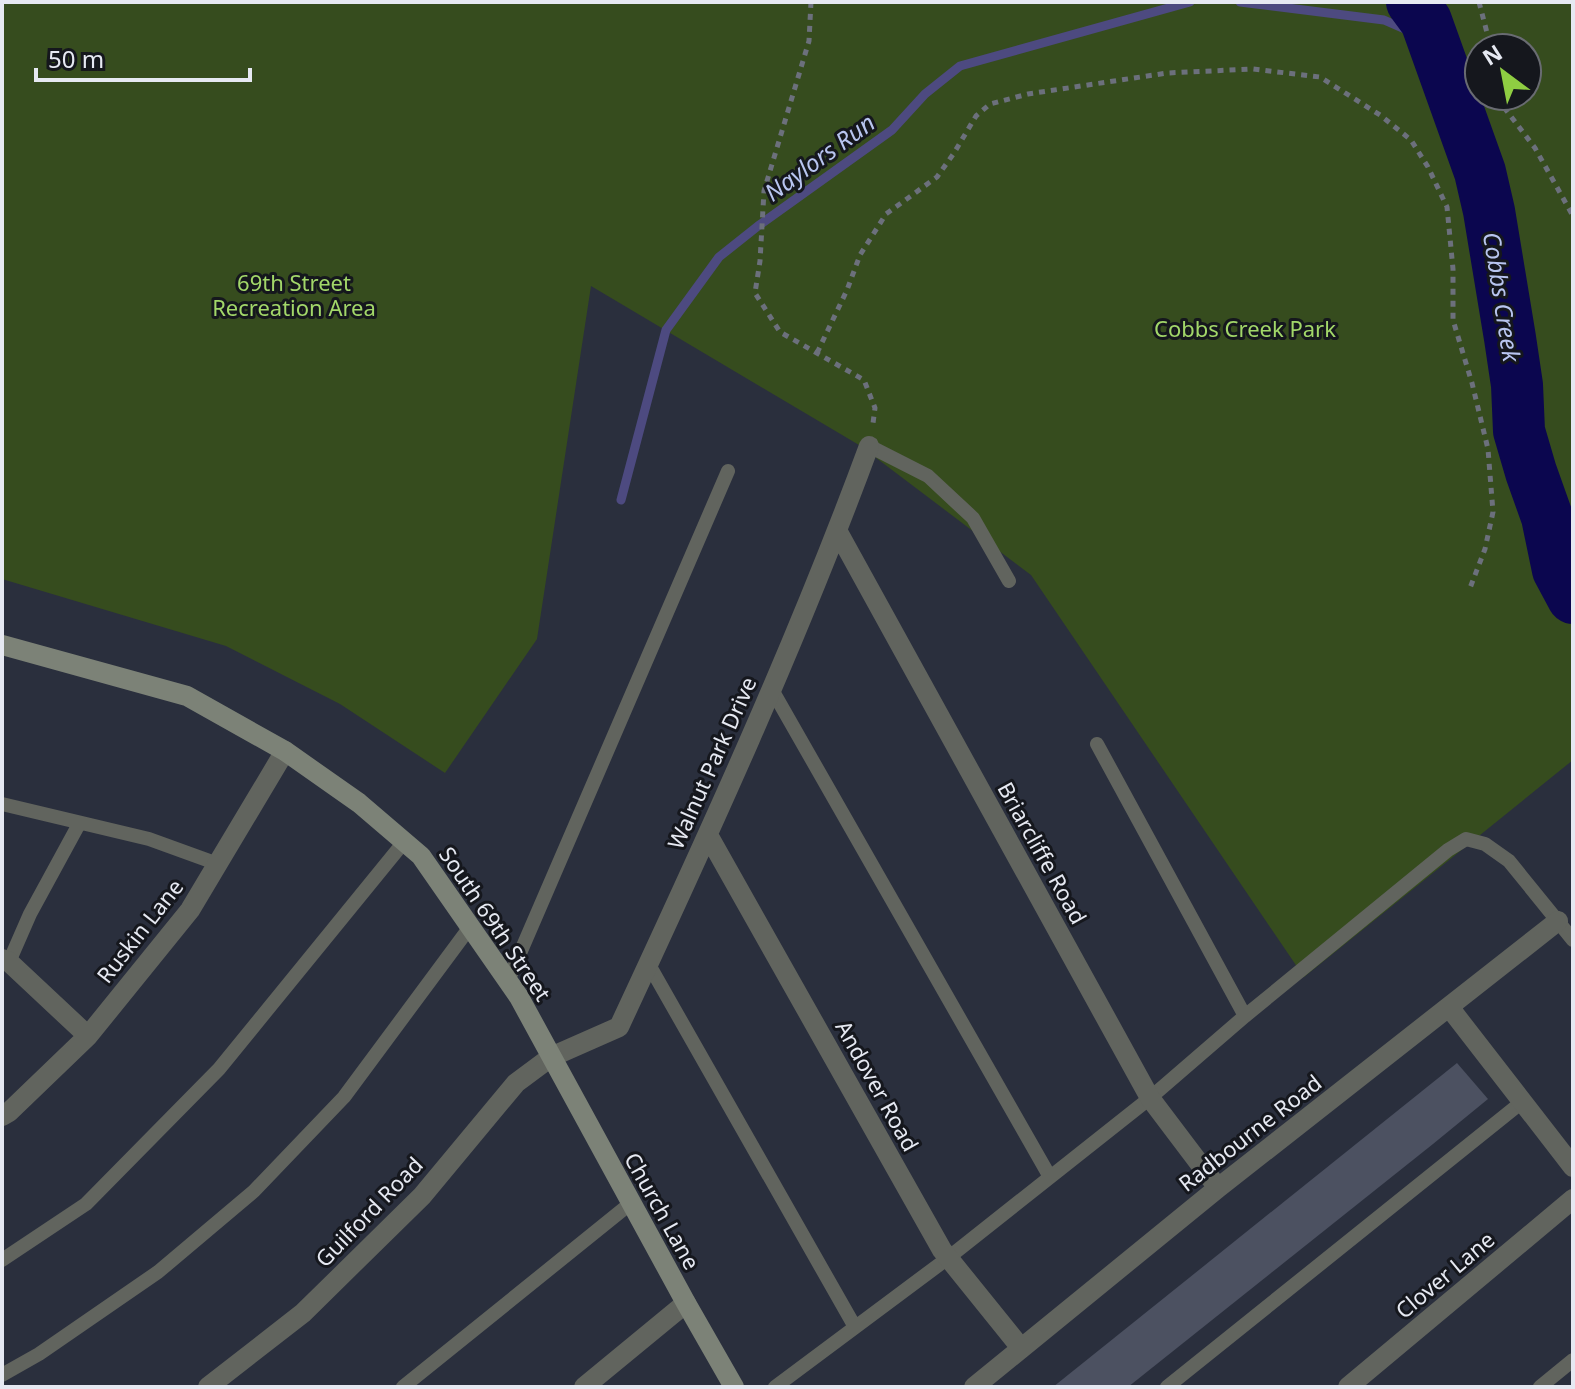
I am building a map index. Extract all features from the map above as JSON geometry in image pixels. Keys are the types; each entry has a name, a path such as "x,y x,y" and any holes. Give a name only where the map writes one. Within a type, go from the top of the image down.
{"main road":[{"name":"South 69th Street","path":"2,645 187,696 285,751 359,803 421,856 519,997 551,1057"},
{"name":"Church Lane","path":"551,1057 734,1387"}],"street":[{"name":"Walnut Park Drive","path":"551,1057 619,1027 708,835 838,532 869,446"},
{"name":"Briarcliffe Road","path":"838,532 1150,1098 1218,1188"},
{"name":"Ruskin Lane","path":"2,1116 88,1036 190,910 285,751"},
{"name":"Andover Road","path":"708,835 948,1258 1021,1348"},
{"name":"Radbourne Road","path":"974,1387 1218,1188 1558,921"},
{"path":"5,960 88,1036"},
{"path":"1449,1007 1573,1167"},
{"name":"Guilford Road","path":"208,1387 303,1313 422,1196 516,1083 551,1057"},
{"name":"Clover Lane","path":"1348,1387 1573,1199"},
{"path":"584,1387 686,1303"}],"lane":[{"path":"869,446 928,476 973,518 1009,581"},
{"path":"508,981 728,471"},
{"path":"771,688 1050,1177"},
{"path":"1097,744 1245,1016"},
{"path":"2,804 149,839 218,864"},
{"path":"5,960 79,824"},
{"path":"775,1387 948,1258 1150,1098 1245,1016 1448,850 1466,839 1485,844 1509,861 1573,940"},
{"path":"2,1260 86,1204 219,1069 404,842"},
{"path":"2,1375 39,1354 158,1272 254,1191 344,1097 470,927"},
{"path":"648,963 855,1327"},
{"path":"1167,1387 1522,1102"},
{"path":"403,1387 631,1203"},
{"path":"1540,1387 1573,1360"}],"path":[{"path":"811,2 809,41 764,191 755,293 780,332 864,380 875,408 869,446"},
{"path":"1479,2 1487,32"},
{"path":"817,353 860,255 886,214 937,177 976,116 990,104 1028,94 1167,73 1253,69 1320,77 1380,115 1411,140 1447,207 1453,269 1453,320 1488,449 1493,512 1485,549 1470,588"},
{"path":"1508,112 1535,148 1573,216"}],"green space":[{"name":"Cobbs Creek Park","path":"2,2 1573,2 1573,760 1304,977 1031,575 859,445 591,286 537,639 445,773 340,704 226,646 2,579"}],"building":[{"path":"1457,1063 1488,1099 1433,1144 1128,1387 1053,1387"}],"waterway":[{"name":"Naylors Run","path":"621,500 666,330 719,257 892,130 925,94 960,66 1190,2"},
{"name":"Naylors Run","path":"1240,2 1384,20 1432,41"},
{"name":"Cobbs Creek","path":"1412,2 1426,21 1480,172 1510,338 1517,385 1519,431 1547,517 1558,570 1573,598"}],"park label":[{"name":"69th Street Recreation Area","path":"294,296"}]}
